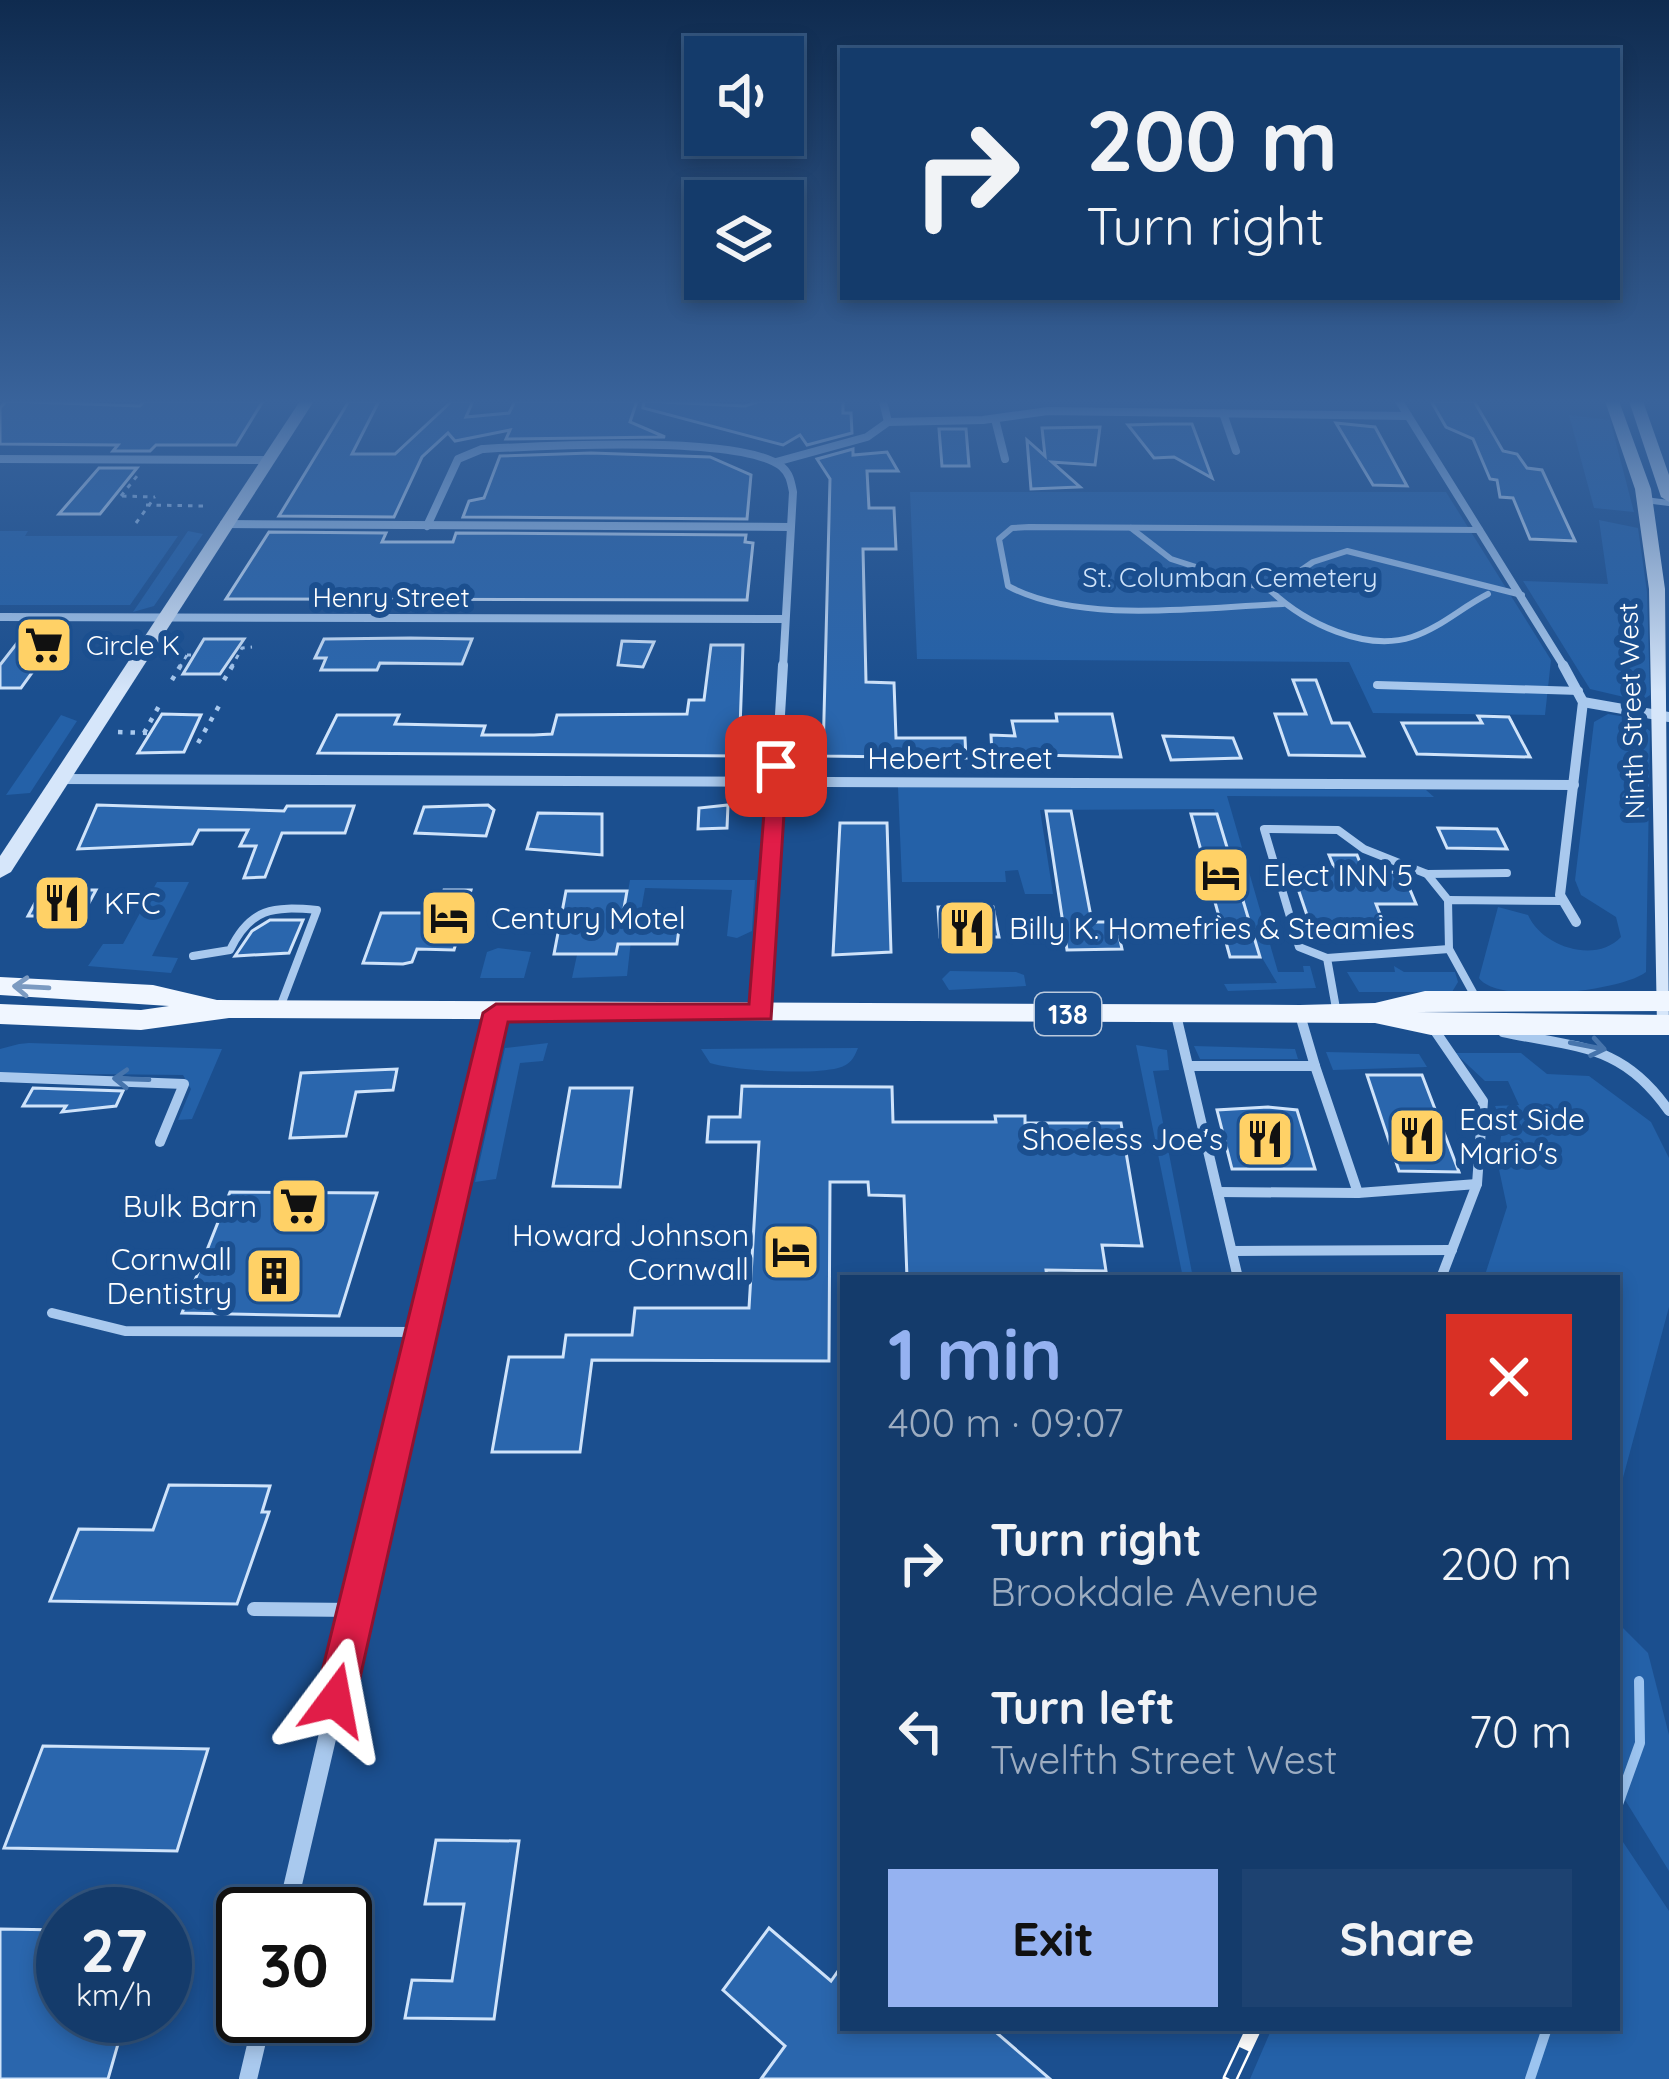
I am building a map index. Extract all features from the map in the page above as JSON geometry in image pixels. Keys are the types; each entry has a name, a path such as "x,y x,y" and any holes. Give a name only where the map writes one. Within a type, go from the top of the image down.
{"main road":[{"path":"0,872 242,498"},
{"name":"Ninth Street West","path":"1645,500 1666,716 1669,1025"},
{"name":"138","path":"0,986 153,994 229,1008 496,1013 1300,1015 1375,1013 1425,1001 1479,1014 1669,1025"},
{"name":"138","path":"1375,1013 1432,1025 1479,1014 1668,1000"},
{"name":"138","path":"0,1014 141,1020 229,1008"},
{"path":"0,1026 53,1017"}],"street":[{"path":"428,526 441,498"},
{"path":"762,1013 791,498"},
{"path":"1460,498 1581,697 1559,895 1576,922"},
{"path":"224,524 790,527"},
{"name":"Henry Street","path":"0,617 782,619"},
{"path":"1581,697 1666,716"},
{"name":"Hebert Street","path":"58,779 1574,785"},
{"path":"292,1887 496,1013"},
{"path":"248,2079 257,2043"}],"lane":[{"path":"1645,500 1669,500"},
{"path":"1480,530 1131,527 1003,532 1008,586 1032,600 1057,604 1283,604 1358,636 1390,642 1409,639 1488,594"},
{"path":"1131,527 1140,544 1158,554 1271,591 1283,604"},
{"path":"1271,591 1328,555 1350,551 1378,555 1488,594 1522,595"},
{"path":"1377,686 1581,697"},
{"path":"1450,949 1327,958 1298,947 1264,830 1338,830 1364,849 1427,874 1507,873"},
{"path":"1427,874 1448,900 1450,949 1479,1014 1611,1051 1650,1080 1669,1112"},
{"path":"1448,900 1563,901"},
{"path":"193,956 230,950 244,917 256,909 317,910 279,1010"},
{"path":"1327,958 1337,1014"},
{"path":"1176,1015 1237,1275"},
{"path":"1300,1015 1358,1193"},
{"path":"1432,1025 1483,1102 1477,1184 1442,1275"},
{"path":"1669,1025 1669,1040"},
{"path":"1190,1066 1315,1066"},
{"path":"0,1077 184,1084 160,1142"},
{"path":"1218,1192 1358,1193 1477,1184"},
{"path":"1232,1251 1452,1250"},
{"path":"52,1313 125,1331 418,1333"},
{"path":"254,1609 355,1610"}],"path":[{"path":"136,524 154,498"},
{"path":"148,506 204,506"},
{"path":"224,680 242,648 252,647"},
{"path":"166,655 189,655 172,680"},
{"path":"118,732 146,733 159,706"},
{"path":"198,742 219,706"}],"green space":[{"name":"St. Columban Cemetery","path":"910,498 1450,498 1551,660 1545,715 1373,713 1349,662 917,659"},
{"path":"1591,498 1630,498 1634,512 1594,508"},
{"path":"1599,520 1638,528 1647,592 1650,695 1641,701 1590,689 1523,581 1608,584"},
{"path":"0,531 28,531 25,536 178,536 130,605 0,605"},
{"path":"188,531 203,534 154,606 133,612"},
{"path":"1608,714 1632,718 1650,731 1646,972 1612,985 1560,993 1491,986 1479,978 1498,907 1528,915 1545,936 1570,948 1598,949 1621,937 1616,917 1581,895 1575,880 1594,722"},
{"path":"61,715 77,721 30,793 6,795"},
{"path":"898,787 1426,790 1434,797 1227,796 1278,972 1304,972 1303,966 1310,966 1316,988 1228,991 1224,984 1277,983 1261,956 1214,809 1040,810 1053,894 1025,894 1018,870 1005,871 1006,882 902,882"},
{"path":"630,880 755,880 752,931 737,938 727,936 732,890 645,888 641,911 651,912 646,940 631,940 627,976 572,978 577,955 617,954"},
{"path":"157,882 189,882 152,956 178,958 171,973 88,966 103,944 123,944"},
{"path":"498,948 531,952 524,978 480,978 487,952"},
{"path":"1394,966 1404,972 1455,972 1458,982 1452,992 1359,992 1347,972 1395,972"},
{"path":"950,971 1016,972 1024,975 1026,986 949,990 942,979"},
{"path":"548,1043 543,1061 520,1063 496,1179 475,1182 505,1048"},
{"path":"19,1044 222,1049 192,1119 178,1120 191,1089 183,1075 0,1073 0,1049"},
{"path":"1136,1045 1167,1050 1169,1070 1153,1071 1192,1275 1182,1275"},
{"path":"1194,1046 1295,1049 1298,1059 1200,1059"},
{"path":"858,1048 842,1067 793,1072 710,1063 701,1049"},
{"path":"1326,1052 1419,1054 1427,1067 1333,1070"},
{"path":"1455,1053 1521,1053 1547,1074 1589,1076 1651,1122 1669,1158 1669,1307 1620,1489 1620,1275 1485,1275 1507,1207 1497,1160 1503,1125 1495,1106 1519,1105 1508,1081 1485,1081"},
{"path":"1620,1625 1648,1653 1669,1735 1669,1871 1620,1792"},
{"path":"1620,1838 1669,1911 1669,2079 1250,2079 1271,2031 1620,2031"}],"building":[{"path":"73,498 113,498 100,514 59,514"},
{"path":"290,498 403,498 394,517 279,516"},
{"path":"749,498 747,519 463,517 469,501"},
{"path":"830,498 868,498 869,508 894,508 896,549 863,549 866,682 894,683 896,738 965,738 966,758 823,756"},
{"path":"1513,498 1555,498 1575,541 1530,539"},
{"path":"269,532 386,533 382,542 453,542 456,533 746,535 745,542 753,543 747,600 226,599"},
{"path":"21,638 57,638 21,688 0,688 0,665"},
{"path":"204,639 244,639 220,674 183,674"},
{"path":"324,639 472,639 462,664 380,663 377,670 321,670 326,658 315,658"},
{"path":"622,641 654,642 643,667 618,665"},
{"path":"711,645 743,645 739,756 318,753 337,715 399,715 395,724 485,726 482,735 534,735 552,734 557,715 687,714 689,700 704,700"},
{"path":"1293,680 1316,680 1332,723 1349,723 1364,756 1289,755 1275,714 1306,714"},
{"path":"162,714 201,715 184,752 138,753"},
{"path":"1056,714 1112,714 1121,757 992,754 991,735 1015,736 1012,721 1057,721"},
{"path":"1478,716 1509,717 1530,757 1417,754 1402,723 1482,723"},
{"path":"1163,736 1233,738 1241,758 1171,760"},
{"path":"97,805 284,811 287,806 354,806 345,833 282,833 265,877 244,878 256,846 240,846 248,830 199,830 192,844 78,849"},
{"path":"488,805 494,810 486,836 415,833 424,807"},
{"path":"728,805 727,828 698,829 699,808"},
{"path":"1046,811 1071,811 1092,922 1116,922 1122,949 1067,950"},
{"path":"538,813 602,814 602,855 527,849"},
{"path":"1191,814 1217,814 1260,957 1230,957"},
{"path":"840,823 887,823 891,952 833,955"},
{"path":"1438,828 1497,829 1507,849 1447,848"},
{"path":"1329,855 1357,855 1363,870 1403,873 1416,904 1376,904 1385,927 1311,927 1292,871 1334,867"},
{"name":"KFC","path":"42,890 96,890 82,916 28,916"},
{"path":"444,890 471,890 454,950 417,949 412,962 403,964 363,963 381,913 437,913"},
{"path":"566,891 627,891 623,914 681,914 677,944 618,944 616,954 554,954"},
{"name":"Billy K. Homefries & Steamies","path":"938,907 993,907 999,937 940,937"},
{"path":"270,920 303,920 289,953 235,956 252,931"},
{"path":"397,1069 393,1090 356,1092 346,1136 290,1138 301,1073"},
{"name":"East Side Mario's","path":"1367,1075 1422,1075 1459,1172 1399,1171"},
{"path":"742,1086 892,1087 893,1122 996,1122 995,1116 1025,1116 1025,1123 1121,1123 1142,1246 1102,1245 1106,1271 907,1275 904,1196 869,1195 868,1182 830,1182 829,1361 592,1360 580,1452 492,1452 509,1357 563,1357 566,1335 632,1335 635,1308 749,1308 759,1142 707,1142 709,1117 740,1117"},
{"path":"33,1088 123,1091 116,1106 62,1112 66,1106 23,1106"},
{"path":"570,1088 632,1088 620,1187 553,1186"},
{"name":"Shoeless Joe's","path":"1217,1110 1297,1110 1315,1169 1232,1169"},
{"path":"230,1192 377,1193 339,1316 182,1313"},
{"path":"169,1485 270,1486 262,1512 269,1512 237,1604 50,1601 79,1529 153,1530"},
{"path":"43,1746 208,1749 177,1851 4,1848"},
{"path":"436,1840 519,1841 494,2019 405,2018 412,1980 452,1981 464,1904 425,1904"},
{"path":"769,1928 831,1981 840,1968 840,2031 994,2031 1050,2079 761,2079 785,2046 723,1990"},
{"path":"0,1929 36,1930 36,2043 118,2043 108,2079 0,2079"}],"waterway":[{"path":"1620,1799 1640,1743 1639,1681"},
{"path":"1530,2079 1546,2031"}],"railway":[{"path":"1230,2079 1253,2031"}],"place":[{"name":"Circle K","path":"44,645"},
{"name":"Elect INN 5","path":"1221,875"},
{"name":"KFC","path":"62,903"},
{"name":"Century Motel","path":"449,918"},
{"name":"Billy K. Homefries & Steamies","path":"967,928"},
{"name":"East Side Mario's","path":"1417,1136"},
{"name":"Shoeless Joe's","path":"1265,1139"},
{"name":"Bulk Barn","path":"299,1206"},
{"name":"Howard Johnson Cornwall","path":"791,1252"},
{"name":"Cornwall Dentistry","path":"274,1276"}],"route":[{"path":"335,1700 496,1013 762,1013 776,766"}]}
